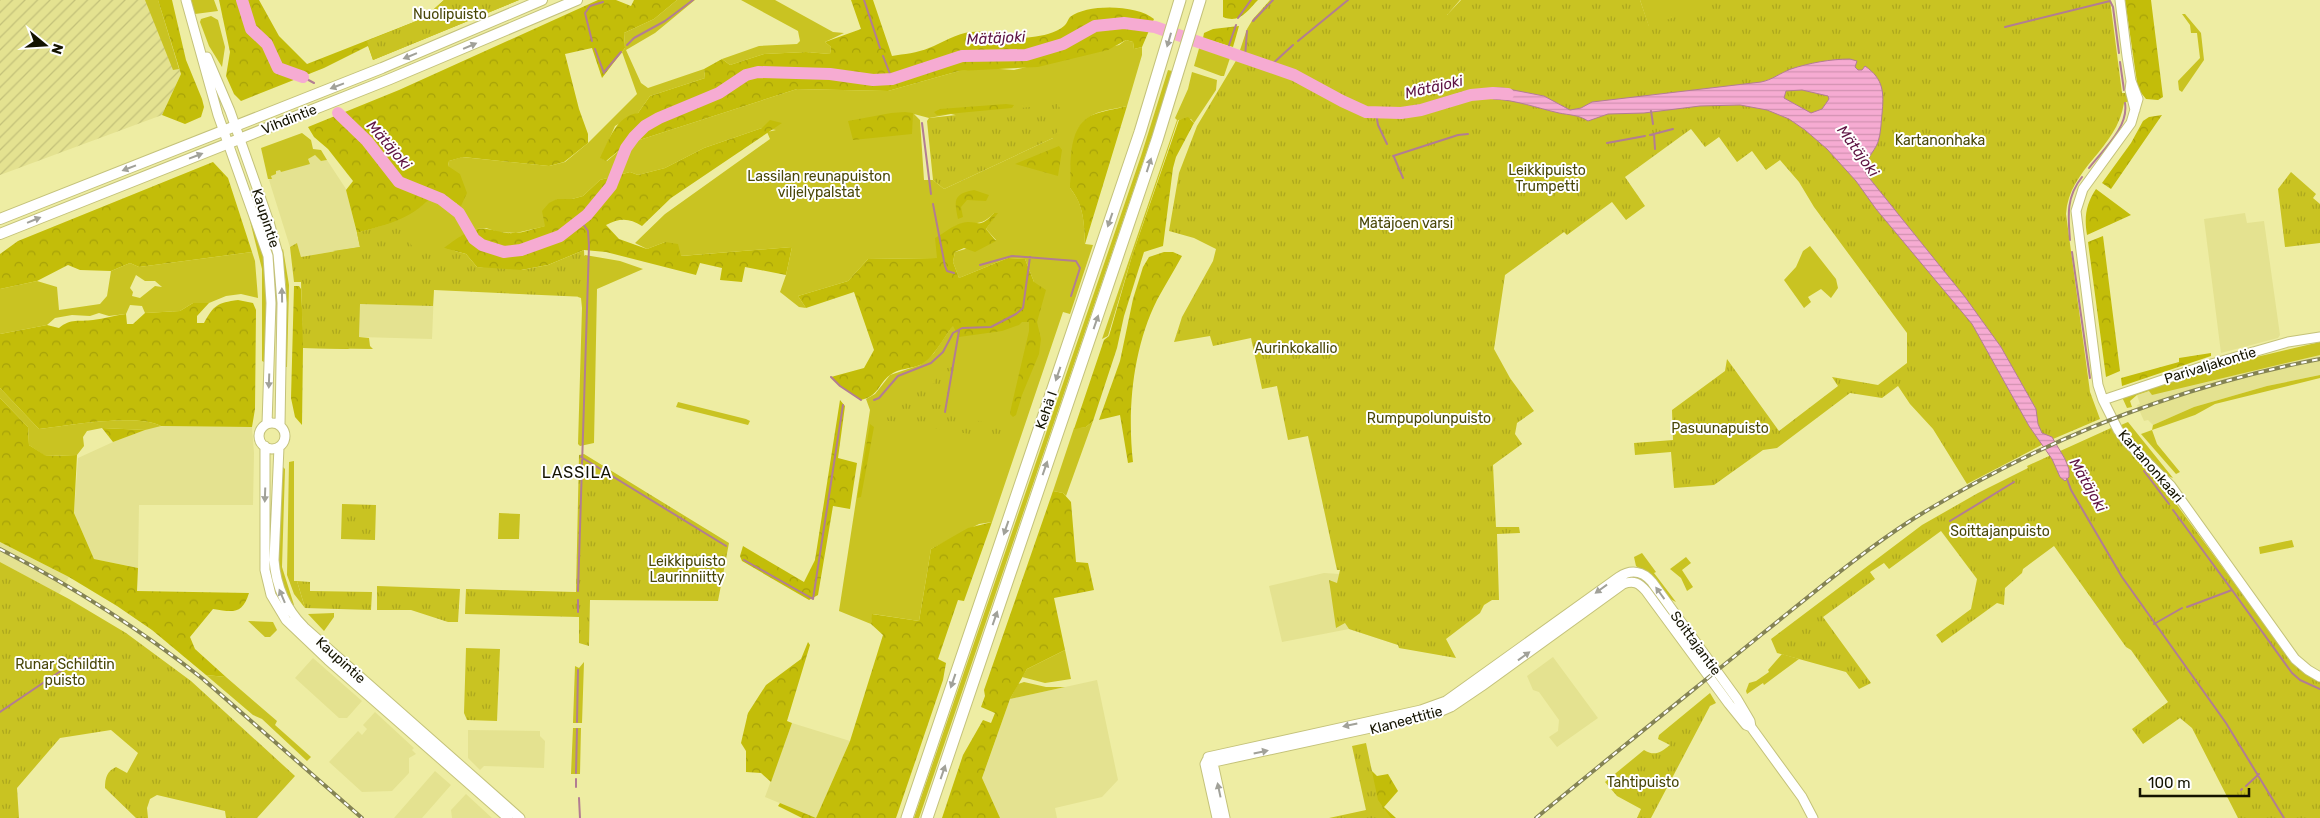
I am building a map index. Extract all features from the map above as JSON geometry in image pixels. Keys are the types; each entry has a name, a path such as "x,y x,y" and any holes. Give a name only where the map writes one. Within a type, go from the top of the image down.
{"highway":[{"name":"Kehä I","path":"906,818 1161,68 1180,0"},
{"name":"Kehä I","path":"927,818 1179,73 1200,0"}],"main road":[{"name":"Kaupintie","path":"186,0 224,130 262,236 270,268 271,303 267,424"},
{"name":"Vihdintie","path":"0,219 417,53 542,0"},
{"name":"Vihdintie","path":"0,234 399,76 577,0"},
{"name":"Kartanonkaari","path":"2120,0 2132,81 2130,90 2135,110 2128,129 2081,193 2076,211 2092,341 2102,400 2127,442 2171,486 2296,659 2308,670 2320,677"},
{"name":"Kaupintie","path":"192,23 236,126 270,222 280,267 282,303 280,425"},
{"name":"Parivaljakontie","path":"2102,400 2201,367 2288,342 2320,337"},
{"path":"274,423 280,425 285,435 283,443 279,447 272,449 265,446 259,436 261,429 267,424 274,423"},
{"name":"Kaupintie","path":"265,446 265,570 268,587 278,610 328,660 508,818"},
{"name":"Kaupintie","path":"279,447 274,560 276,578 288,608 304,627 520,818"},
{"name":"Soittajantie","path":"1630,576 1646,591 1729,704 1746,725 1751,727 1802,797 1813,818"},
{"name":"Klaneettitie","path":"1209,761 1435,714 1451,707 1623,584 1630,576"},
{"path":"1209,761 1217,818"},
{"path":"1209,761 1226,818"}],"shaded area":[{"path":"0,0 158,0 181,74 162,115 0,175"},
{"path":"315,155 321,161 327,160 346,189 360,247 301,257 297,243 290,247 269,180 275,171"},
{"path":"2245,213 2247,223 2264,221 2280,335 2278,338 2221,353 2204,219"},
{"path":"434,290 432,339 359,337 359,304"},
{"path":"2320,346 2320,375 2267,386 2194,407 2153,425 2148,420 2144,421 2137,405 2140,404 2137,395 2196,376"},
{"path":"155,426 252,427 254,453 253,505 139,505 138,568 94,559 74,513 78,458"},
{"path":"0,542 69,577 59,594 0,562"},
{"path":"1324,573 1339,574 1398,645 1349,629 1282,642 1269,586"},
{"path":"1553,657 1598,718 1557,747 1549,737 1558,731 1559,720 1539,692 1533,690 1527,676"},
{"path":"313,658 362,701 347,718 339,718 295,678"},
{"path":"1097,680 1118,780 1102,797 1055,808 1057,818 968,818 1010,699"},
{"path":"375,712 414,748 412,750 416,754 409,758 409,773 392,791 362,792 329,762 358,731 362,735 367,729 363,725"},
{"path":"792,723 850,741 816,818 765,797"},
{"path":"468,730 540,731 540,736 545,741 544,768 484,766 480,770 468,758"},
{"path":"435,771 451,785 422,818 394,818"},
{"path":"466,794 492,818 452,818 451,810"}],"green space":[{"path":"145,0 158,0 179,69 173,70"},
{"path":"158,0 172,0 186,60 204,107 201,117 185,124 162,115 181,74"},
{"path":"191,0 214,0 218,11 195,14"},
{"path":"219,0 259,0 279,36 307,64 424,18 444,0 519,0 373,60 368,46 324,68 241,101 234,94 226,76 230,52"},
{"name":"Nuolipuisto","path":"444,0 519,0 373,60 367,41 424,18"},
{"path":"598,0 616,0 631,6 634,0 677,0 654,19 624,33 625,48 602,78 592,48 565,54 579,109 588,134 588,143 564,162 549,166 463,157 449,161 448,166 460,174 467,193 461,206 436,192 418,209 400,219 357,233 346,190 353,181 328,149 314,137 308,127 399,90"},
{"name":"Lassilan reunapuiston viljelypalstat","path":"677,0 695,0 655,33 626,50 641,83 648,88 704,69 705,78 650,96 638,113 615,126 601,158 607,161 627,144 797,89 888,91 959,71 986,68 1014,70 1119,45 1126,40 1133,42 1134,49 1142,47 1142,55 1127,106 1103,111 1089,117 1082,123 1074,140 1070,188 1081,207 1085,244 1093,245 1070,314 1063,312 992,522 979,524 931,549 919,621 873,614 871,624 839,611 870,410 866,399 875,394 890,375 920,365 934,353 953,325 1034,282 1025,259 1008,258 959,278 953,262 955,252 996,240 986,229 997,213 994,213 982,222 957,225 951,229 937,258 868,259 848,281 798,296 806,308 799,307 780,292 792,247 680,256 665,242 647,249 635,243 665,214 770,139 767,132 776,130 762,128 704,148 665,168 638,175 630,172 600,180 583,196 572,199 557,199 546,226 516,233 498,232 486,228 477,229 460,237 436,290 333,251 360,247 357,233 410,213 436,192 457,205 448,166 449,161 462,157 549,166 565,162 588,143 637,94 622,52 625,48 624,33 654,19","holes":["914,114 929,118 951,114 1053,138 944,189 933,180 924,180 920,120"]},
{"path":"741,0 775,0 833,32 844,33 825,42 831,47 830,54 806,52 764,54 730,65 722,59 759,46 797,44 800,41 798,31"},
{"path":"851,0 873,0 892,56 924,50 955,36 971,32 979,31 1024,38 1036,37 1061,28 1070,17 1088,9 1125,9 1147,14 1154,19 1142,47 1134,49 1133,42 1126,40 1108,50 1038,67 959,71 888,91 797,89 627,144 606,161 600,158 614,130 624,119 638,113 650,96 705,78 704,69 722,59 730,65 764,54 806,52 830,54 831,47 825,42 861,29"},
{"path":"1223,0 1258,0 1239,18 1229,19 1223,17"},
{"path":"1270,0 1460,0 1447,15 1461,0 1640,0 1649,26 1723,0 2110,0 2122,93 2128,93 2129,101 2124,103 2120,119 2112,133 2075,184 2069,198 2066,214 2090,392 2100,419 2053,439 1967,484 1933,429 1910,404 1898,386 1882,398 1850,393 1777,448 1763,450 1714,485 1674,488 1671,452 1635,455 1634,443 1673,440 1672,410 1725,371 1727,359 1779,431 1838,386 1832,377 1878,385 1907,363 1907,333 1814,207 1799,182 1780,160 1766,170 1752,151 1737,162 1719,137 1705,147 1691,129 1625,177 1645,206 1626,220 1612,202 1567,235 1564,232 1505,275 1494,349 1510,378 1534,411 1517,423 1515,434 1522,444 1493,465 1496,527 1519,527 1520,533 1497,534 1499,600 1492,600 1484,605 1480,613 1446,639 1456,658 1399,648 1398,645 1349,629 1345,623 1336,628 1329,580 1337,583 1340,570 1337,570 1308,436 1288,440 1277,386 1262,389 1251,338 1213,346 1210,336 1174,342 1182,317 1213,261 1216,249 1194,238 1169,231 1179,173 1197,126 1237,59 1247,29 1253,19"},
{"path":"1640,0 1723,0 1723,1 1649,27"},
{"path":"2125,0 2151,0 2163,97 2158,100 2146,99 2138,89"},
{"path":"2182,14 2185,14 2201,33 2204,60 2182,92 2179,90 2178,81 2200,58 2197,33 2191,33 2190,25"},
{"path":"211,16 218,20 225,47 222,67 209,46 200,22 201,19"},
{"path":"1239,26 1233,47 1203,38 1204,33 1213,29"},
{"path":"1200,45 1231,55 1224,76 1194,66"},
{"path":"1168,70 1172,71 1157,121 919,818 914,818 1141,156"},
{"path":"1192,72 1217,80 1216,90 1194,123 1191,119 1178,120 1132,256 1108,336 1102,339 1177,120 1175,118 1188,89"},
{"path":"1057,104 1060,108 1057,132 1053,138 944,189 933,180 927,121 929,118"},
{"path":"1014,105 1012,108 937,115 934,112 940,109"},
{"path":"1127,106 1085,244 1081,208 1070,188 1074,139 1077,130 1090,116"},
{"path":"905,112 913,113 912,134 853,140 848,121"},
{"path":"2162,115 2111,189 2102,183 2131,143 2143,121 2149,117"},
{"path":"1188,117 1194,123 1176,157 1173,168 1163,246 1144,252 1124,316 1117,348 1093,421 1086,427 1074,429 1104,340 1109,336 1132,256 1179,120"},
{"path":"770,120 782,123 671,198 642,226 633,221 624,220 606,225 619,239 647,249 665,242 678,244 681,256 792,247 786,275 745,267 742,282 720,280 722,268 700,263 696,275 606,252 584,250 548,265 521,270 497,270 477,267 466,254 444,248 464,234 476,230 487,229 514,233 545,226 542,211 549,203 557,199 572,199 583,196 600,180 630,172 638,175 665,168 704,148 762,128"},
{"path":"302,133 311,140 313,149 321,150 327,160 321,161 315,155 308,159 310,164 281,172 280,170 276,171 276,174 271,176 272,179 268,179 261,148"},
{"path":"1059,146 1062,150 1058,176 1015,164"},
{"path":"213,162 228,178 252,252 139,267 130,263 111,271 80,270 68,265 37,281 0,289 0,254 18,241"},
{"path":"2291,172 2316,194 2313,198 2320,204 2320,243 2285,247 2278,189"},
{"path":"2096,189 2131,215 2087,235 2087,211"},
{"path":"974,190 989,195 986,201 967,200 961,207 963,217 958,219 957,199 962,194"},
{"path":"245,201 264,257 268,282 264,362 262,361 262,269"},
{"path":"994,213 998,213 986,229 996,241 975,252 964,248 955,252 953,262 959,278 1008,258 1025,259 1034,282 1046,290 1037,322 1041,339 1039,354 1016,415 1013,417 1010,414 1029,331 1029,322 1022,322 1019,325 1002,331 959,337 953,326 925,362 894,373 886,379 875,393 867,398 861,400 840,386 831,377 864,368 874,350 854,292 806,308 798,296 848,281 868,259 937,258 935,238 959,224 984,222"},
{"path":"395,222 417,253 444,248 466,254 477,267 521,270 548,265 584,250 586,297 434,290 433,306 360,304 359,337 369,338 370,346 373,349 303,348 301,282 294,282 290,247 297,243 301,257 360,247 357,233"},
{"path":"2103,236 2120,371 2106,377 2088,242"},
{"path":"1810,246 1836,279 1838,288 1831,298 1821,289 1808,297 1811,302 1804,308 1784,280 1796,267 1803,251"},
{"path":"283,249 289,285 287,367 285,367 286,284 281,251"},
{"path":"252,252 255,261 258,298 241,294 226,296 209,303 193,303 180,311 145,313 142,306 130,305 126,314 109,316 99,313 90,316 72,315 55,318 47,325 0,334 0,289 37,281 57,287 59,310 100,304 107,296 111,271 130,263 139,267","holes":["136,275 145,281 155,281 162,287 155,286 140,298 132,296 133,292 130,288"]},
{"path":"1164,252 1173,252 1182,256 1157,300 1142,338 1137,358 1132,400 1131,442 1133,462 1128,463 1120,415 1099,420 1120,361 1133,299 1143,267 1149,257"},
{"path":"585,255 620,261 643,269 597,289 594,443 580,446 578,444 582,308 581,298 578,297 576,281 579,264"},
{"path":"294,286 299,286 301,289 303,328 350,349 303,348 302,425 295,417 291,398"},
{"path":"238,300 253,303 256,310 255,409 252,427 161,426 149,422 119,420 39,429 0,388 0,334 47,325 59,328 71,322 126,314 127,324 133,324 145,313 180,311 193,303 209,303 197,316 197,323 204,323 217,306 225,302"},
{"path":"2320,342 2320,355 2152,395 2149,391 2137,395 2130,401 2132,407 2127,408 2122,397 2210,368"},
{"path":"2211,353 2211,356 2122,386 2121,378 2179,362 2179,358"},
{"path":"954,367 945,415 1001,425 1002,435 1008,436 1006,440 882,420 888,398 898,398 904,393 922,389 921,385 925,380 934,384 939,369"},
{"path":"2320,375 2320,378 2215,404 2195,415 2152,430 2153,425 2194,407 2267,386"},
{"path":"0,388 39,429 119,420 149,422 161,426 145,430 102,428 87,431 83,437 84,446 77,455 45,456 29,445 28,427 0,398"},
{"path":"0,398 28,427 29,445 46,456 77,455 74,513 94,559 138,568 137,591 249,593 240,609 226,611 213,609 190,637 195,649 226,677 206,675 152,630 117,606 69,577 0,542"},
{"path":"840,400 845,406 838,458 857,463 850,509 833,506 818,595 809,600 742,561 740,556 743,546 804,582 815,560"},
{"path":"678,402 750,421 748,425 676,407"},
{"path":"1093,421 1066,496 1063,493 1053,491 1074,428 1086,427"},
{"path":"2128,422 2173,478 2168,476 2127,434 2121,425"},
{"path":"870,424 874,427 861,497 857,498"},
{"path":"102,428 145,430 113,442"},
{"name":"Soittajanpuisto","path":"2111,428 2160,482 2293,663 2305,673 2320,681 2320,818 2238,818 2192,728 2180,718 2143,744 2132,729 2168,702 2054,546 2023,569 2022,573 2005,588 2004,605 1997,603 1942,643 1936,635 1971,609 1977,579 1941,531 1889,569 1884,563 1870,572 1875,579 1823,617 1871,683 1859,689 1846,672 1777,653 1771,639 1922,525 1978,493 2028,468 2027,466"},
{"path":"2152,430 2157,444 2180,472 2176,474 2141,434"},
{"name":"Leikkipuisto Laurinniitty","path":"584,454 729,543 718,601 590,600 589,646 579,643 579,617 465,614 466,589 576,592 579,455"},
{"path":"294,461 294,581 297,581 305,608 294,594 287,575 289,462"},
{"path":"282,466 285,469 282,567 294,605 291,606 283,586 278,565"},
{"path":"1053,491 1063,493 1071,502 1076,562 1088,563 1094,590 1054,598 1065,650 1027,669 1010,699 982,778 1000,818 942,818 963,755 983,720 991,723 995,713 981,707 985,696 984,690"},
{"path":"342,504 376,505 375,540 341,539"},
{"path":"499,513 520,514 519,539 498,539"},
{"path":"992,522 964,601 958,600 938,659 946,663 943,680 896,818 816,818 850,741 883,635 871,624 872,614 919,621 931,549 968,528"},
{"path":"2292,540 2294,547 2260,554 2259,547"},
{"path":"1642,553 1656,572 1654,573 1676,602 1666,597 1647,573 1636,566 1634,557"},
{"path":"1686,557 1691,563 1682,570 1693,587 1687,591 1681,578 1670,569"},
{"name":"Runar Schildtin puisto","path":"0,562 69,599 126,633 191,681 295,776 257,818 226,818 225,811 157,795 150,799 147,808 148,818 136,818 105,788 106,778 110,771 116,767 127,773 138,753 111,730 60,738 17,788 19,818 0,818"},
{"path":"297,581 310,582 310,591 372,592 371,610 305,608"},
{"path":"377,586 460,589 458,622 448,622 411,610 377,610"},
{"path":"334,613 334,617 324,631 308,614"},
{"path":"248,621 273,622 277,630 270,637 265,637"},
{"path":"808,642 810,645 787,721 792,723 771,782 761,773 746,772 746,751 741,743 748,713 766,685 801,659"},
{"path":"466,648 500,649 497,721 467,720 464,713"},
{"path":"1065,650 1071,679 1045,683 1022,677 1027,669"},
{"path":"1782,654 1799,659 1764,685 1763,683 1747,694 1746,691 1749,683 1756,681 1769,672 1768,670"},
{"path":"584,662 582,723 573,723 575,666 579,668"},
{"path":"206,675 226,677 277,721 275,725 311,757 307,761 262,719 253,715"},
{"path":"1024,682 1046,687 1065,687 1010,699 1018,684"},
{"name":"Tahtipuisto","path":"1710,693 1716,703 1710,706 1651,818 1637,818 1641,809 1617,796 1605,782 1644,750 1651,753 1661,752 1670,745 1658,739 1659,735"},
{"path":"573,728 581,728 580,774 571,774"},
{"path":"1366,743 1378,800 1391,818 1329,818 1366,810 1352,746"},
{"path":"1368,767 1377,776 1388,774 1398,791 1384,807 1396,818 1360,818 1366,810"},
{"path":"780,803 816,818 802,818 778,806"}],"water":[{"path":"1843,59 1857,61 1855,67 1858,70 1862,70 1865,66 1871,71 1879,81 1883,93 1880,135 1867,161 1866,174 1965,297 2001,347 2036,409 2038,424 2042,433 2052,437 2065,459 2069,469 2069,477 2065,481 2060,477 2052,459 2029,426 1972,324 1876,209 1856,181 1827,149 1789,119 1767,110 1740,105 1700,106 1644,113 1608,114 1588,121 1578,116 1493,99 1492,88 1503,88 1544,96 1570,110 1581,108 1592,102 1761,82 1798,67","holes":["1802,90 1828,96 1829,99 1822,109 1811,113 1784,98 1786,91"]}],"waterway":[{"name":"Mätäjoki","path":"242,0 251,29 267,44 278,68 303,77"},
{"path":"627,45 634,38 665,21 693,0"},
{"path":"864,0 880,48"},
{"path":"1238,18 1251,0"},
{"path":"1253,21 1273,0"},
{"path":"1298,41 1348,0"},
{"path":"2110,1 2113,7 2119,53"},
{"path":"2005,27 2110,1"},
{"path":"592,41 585,13 590,6 603,2"},
{"name":"Mätäjoki","path":"338,113 367,141 399,182 441,199 459,213 474,239 482,245 504,252 521,250 560,236 587,215 611,186 626,148 645,126 659,118 719,93 746,75 758,72 830,74 873,80 892,79 962,56 1026,55 1063,44 1095,26 1124,23 1155,27 1294,75 1366,112 1401,113 1421,110 1471,95 1508,94"},
{"path":"1227,51 1236,25"},
{"path":"1245,57 1247,31"},
{"path":"1269,67 1293,45"},
{"path":"595,49 604,73"},
{"path":"605,71 621,52"},
{"path":"883,56 892,79"},
{"path":"2120,62 2124,90"},
{"name":"Mätäjoki","path":"912,72 913,77"},
{"name":"Mätäjoki","path":"303,77 314,83"},
{"path":"2089,168 2108,146 2119,129 2123,121 2125,103"},
{"path":"1651,111 1653,124"},
{"path":"1376,113 1378,125 1387,144"},
{"path":"922,123 931,194"},
{"path":"1650,135 1673,129"},
{"path":"1393,156 1458,135 1468,134"},
{"path":"1654,134 1655,149"},
{"path":"1607,143 1645,136"},
{"path":"1394,157 1403,178"},
{"path":"2070,240 2069,207 2073,192 2082,177"},
{"path":"933,204 945,266 947,271 954,273"},
{"path":"578,591 589,246 588,231 581,221"},
{"path":"2072,252 2090,378"},
{"path":"980,265 1012,256 1076,261 1080,268 1071,296"},
{"path":"874,400 879,398 898,376 931,363 943,352 953,333 962,328 991,327 1016,314 1023,308 1030,257"},
{"path":"945,412 959,331"},
{"path":"831,377 840,386 861,400"},
{"path":"744,560 813,599 843,405"},
{"path":"581,457 726,546"},
{"path":"2144,471 2169,504"},
{"name":"Mätäjoki","path":"2067,479 2071,490 2122,577 2226,723 2284,818"},
{"path":"1950,521 2014,482"},
{"path":"2173,510 2232,590"},
{"path":"2187,607 2232,590 2292,673 2300,680 2320,689"},
{"path":"578,600 578,612"},
{"path":"2154,624 2182,608"},
{"path":"0,712 80,658"},
{"path":"577,722 578,670"},
{"path":"576,773 577,729"},
{"path":"2246,786 2259,774"},
{"path":"576,779 576,787"},
{"path":"579,798 580,818"}],"railway":[{"path":"1536,818 1817,589 1913,519 2009,465 2109,420 2213,385 2320,359"},
{"path":"0,549 105,609 155,643 203,679 362,818"}],"district":[{"name":"LASSILA","path":"577,472"}],"park label":[{"name":"Kartanonhaka","path":"1940,140"},
{"name":"Leikkipuisto Trumpetti","path":"1547,178"},
{"name":"Mätäjoen varsi","path":"1406,223"},
{"name":"Aurinkokallio","path":"1296,348"},
{"name":"Rumpupolunpuisto","path":"1429,418"},
{"name":"Pasuunapuisto","path":"1720,428"}]}
